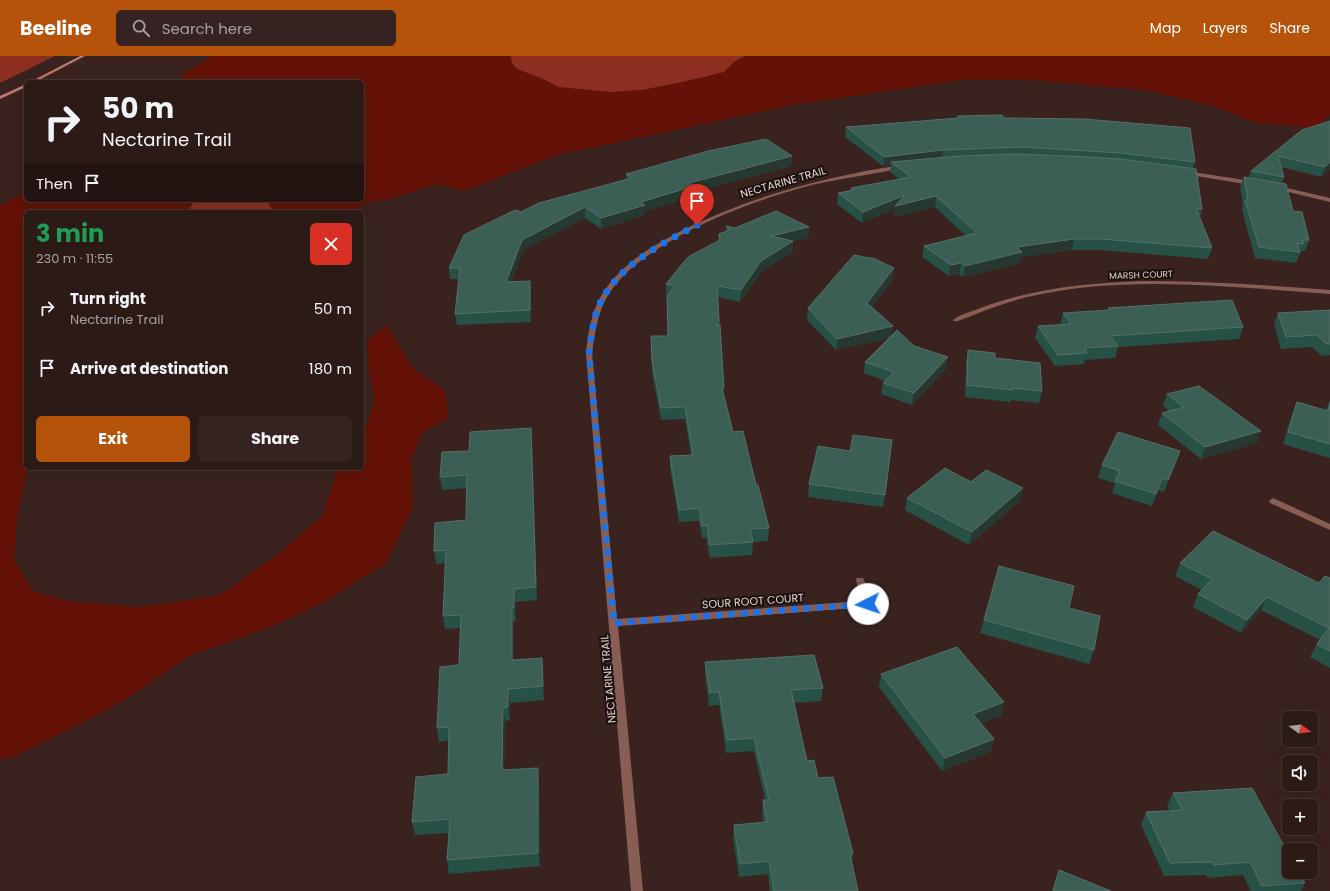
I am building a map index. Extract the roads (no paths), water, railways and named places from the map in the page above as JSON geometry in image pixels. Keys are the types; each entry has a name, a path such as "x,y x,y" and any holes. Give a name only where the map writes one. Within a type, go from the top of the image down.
{"main road":[{"path":"36,80 83,56"},
{"path":"0,98 24,86"}],"street":[{"name":"NECTARINE TRAIL","path":"637,891 589,353 595,317 603,297 622,273 659,245 697,225 737,207 806,184 849,175 910,166"},
{"path":"1182,172 1255,184"},
{"path":"1270,187 1330,200"},
{"name":"MARSH COURT","path":"956,320 1003,301 1029,295 1066,289 1117,284 1219,284 1330,292"},
{"path":"1273,501 1330,527"},
{"name":"SOUR ROOT COURT","path":"614,623 868,604 860,580"}]}
